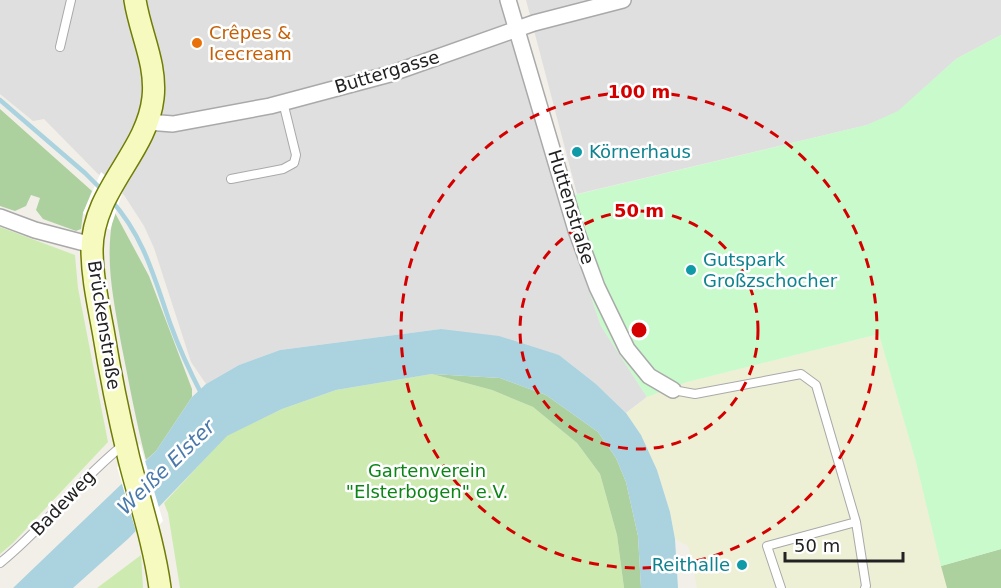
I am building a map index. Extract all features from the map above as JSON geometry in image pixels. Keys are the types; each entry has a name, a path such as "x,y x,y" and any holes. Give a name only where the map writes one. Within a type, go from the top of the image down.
{"main road":[{"name":"Brückenstraße","path":"135,0 154,81 153,100 147,122 102,203 92,245 93,274 107,358 127,449 150,534 159,588"}],"street":[{"name":"Huttenstraße","path":"508,0 576,230 597,287 627,349 649,376 673,390"},
{"name":"Buttergasse","path":"147,122 173,124 283,102 390,74 534,23 623,0"},
{"path":"0,217 35,230 92,245"}],"lane":[{"path":"60,47 71,0"},
{"path":"231,179 283,169 294,163 296,155 283,102"},
{"path":"673,390 695,394 801,374 816,385 856,522 865,588"},
{"name":"Badeweg","path":"0,563 18,548 105,459 127,449"},
{"path":"781,588 767,546 856,522"}],"shaded area":[{"path":"0,0 501,0 558,199 601,326 647,397 626,413 596,384 559,355 441,329 280,350 239,365 206,384 191,362 154,248 144,226 124,195 97,173 44,119 33,121 0,94"},
{"path":"526,0 1001,0 1001,35 956,59 898,112 867,125 577,194"}],"green space":[{"path":"1001,35 1001,549 941,566 916,462 879,334 687,382 647,397 601,326 558,199 867,125 898,111 956,59"},
{"path":"0,109 92,191 83,213 81,229 76,231 43,219 36,210 40,198 31,195 26,206 15,211 0,206"},
{"path":"114,211 149,276 192,389 192,397 156,451 146,460 121,343 113,293 110,245"},
{"path":"0,227 75,255 78,288 108,442 0,554"},
{"path":"880,334 916,462 947,588 697,588 688,546 675,539 670,512 657,470 641,435 626,413 647,397 687,382"},
{"name":"Gartenverein \"Elsterbogen\" e.V.","path":"432,374 492,390 533,407 577,443 600,474 617,535 624,588 180,588 168,513 164,503 226,436 282,409 336,390"},
{"path":"432,374 500,378 546,395 598,432 616,458 626,482 638,536 641,588 624,588 617,535 600,474 577,443 533,407 492,390"},
{"path":"1001,549 1001,588 947,588 941,566"},
{"path":"141,555 143,588 97,588"}],"water":[{"name":"Weiße Elster","path":"441,329 499,336 559,355 596,384 626,413 641,435 657,470 670,512 675,539 678,588 641,588 638,536 626,482 616,458 598,432 546,395 500,378 432,374 336,390 282,409 227,436 129,538 73,588 13,588 156,451 192,397 206,384 239,365 280,350"}],"pier":[{"path":"101,172 123,191 110,230 83,213"},
{"path":"140,444 163,521 140,545 117,467"}],"waterway":[{"path":"0,100 103,191"},
{"path":"111,200 140,243 177,342 202,395"}],"place":[{"name":"Crêpes & Icecream","path":"197,43"},
{"name":"Körnerhaus","path":"577,152"},
{"name":"Gutspark Großzschocher","path":"691,270"},
{"name":"Reithalle","path":"742,565"}]}
